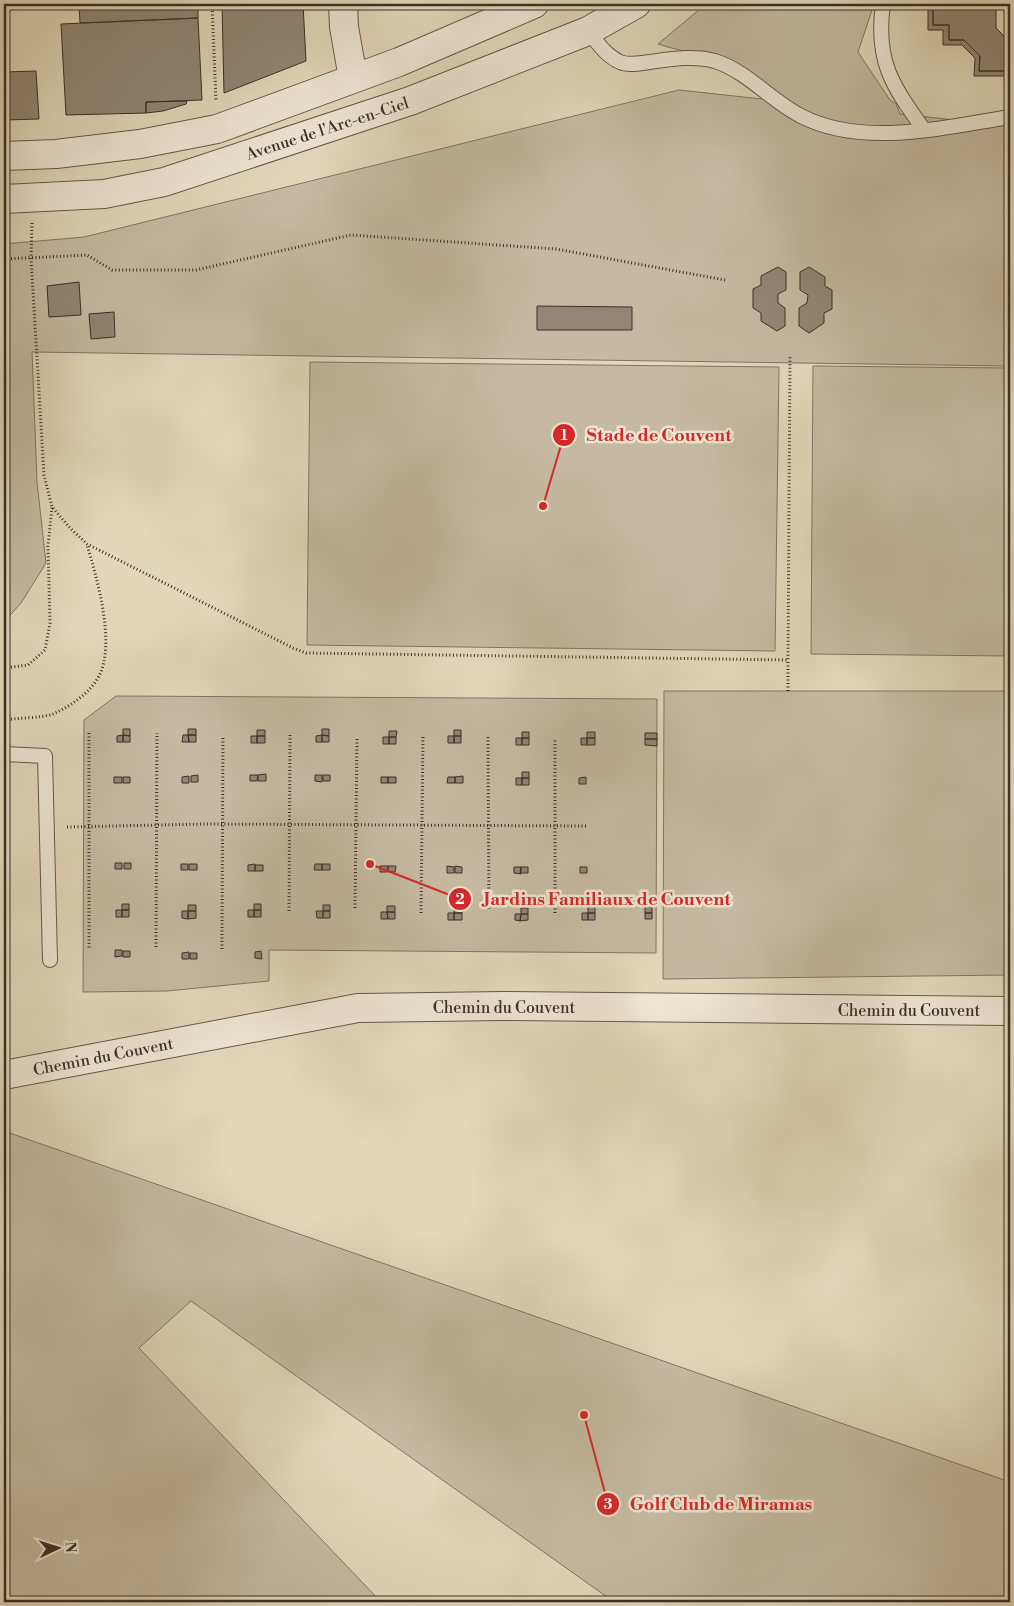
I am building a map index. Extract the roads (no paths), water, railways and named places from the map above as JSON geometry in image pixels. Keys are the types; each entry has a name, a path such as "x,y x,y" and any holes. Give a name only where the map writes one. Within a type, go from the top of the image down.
{"street":[{"path":"343,4 344,27 353,78"},
{"path":"4,156 56,154 140,144 217,128 399,62 534,4"},
{"name":"Avenue de l'Arc-en-Ciel","path":"4,199 104,194 164,182 410,101 588,30 636,4"},
{"name":"Chemin du Couvent","path":"4,1075 358,1008 503,1006 1010,1010"}],"lane":[{"path":"882,4 880,26 882,52 889,77 924,130"},
{"path":"588,30 605,51 620,62 638,63 699,58 713,61 737,70 794,112 811,121 833,127 859,131 892,132 924,130 1010,117"},
{"path":"4,754 45,756 50,960"}],"place":[{"name":"Stade de Couvent","path":"543,506"},
{"name":"Jardins Familiaux de Couvent","path":"370,864"},
{"name":"Golf Club de Miramas","path":"584,1415"}]}
